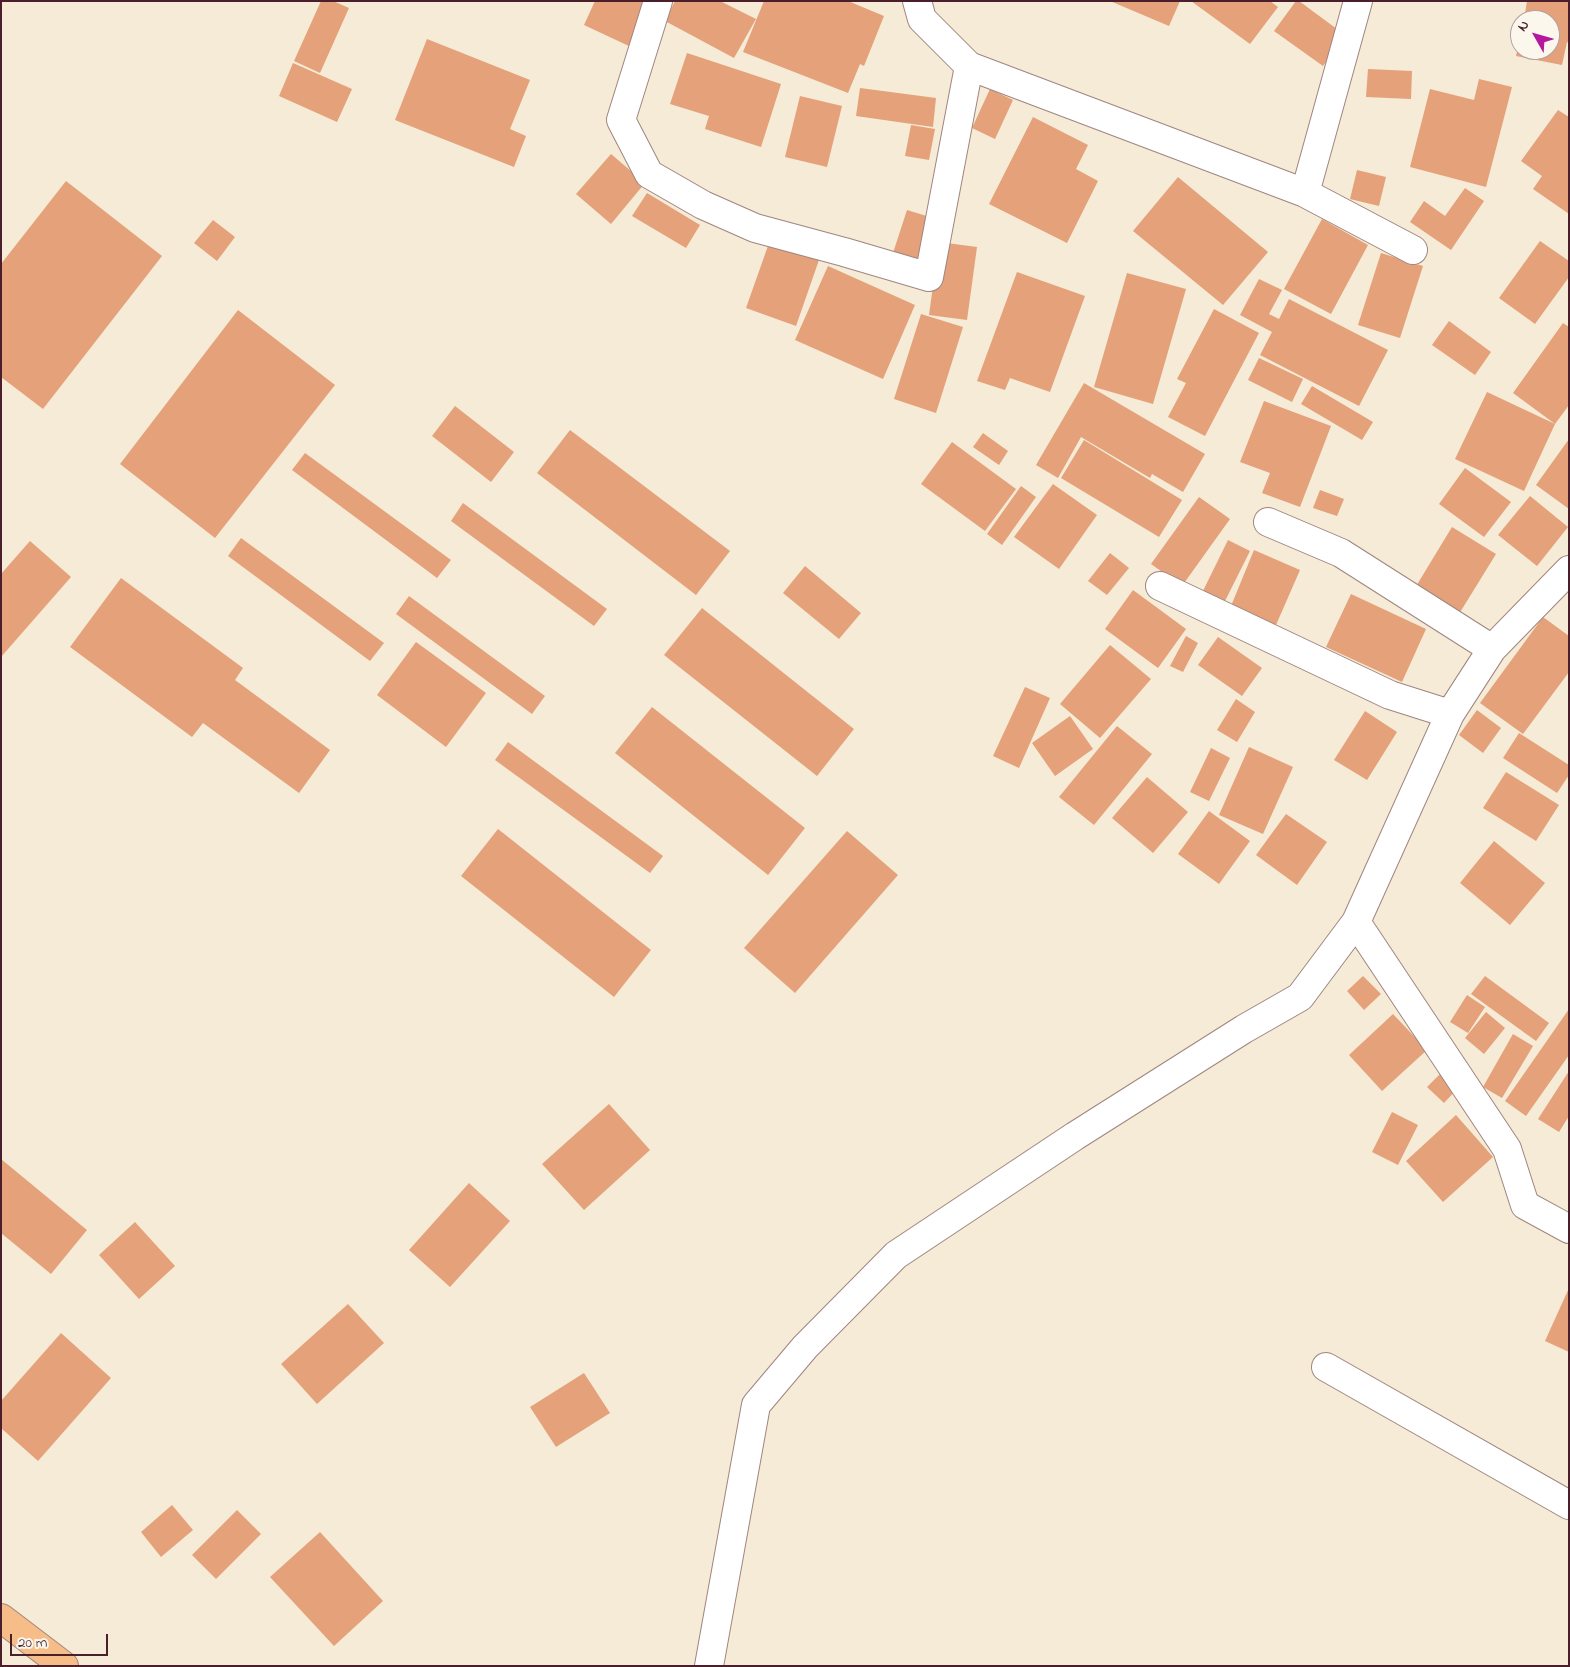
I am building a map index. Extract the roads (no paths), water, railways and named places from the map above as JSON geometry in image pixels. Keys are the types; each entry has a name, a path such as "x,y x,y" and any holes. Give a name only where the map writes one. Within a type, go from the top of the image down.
{"highway":[{"path":"1,1618 64,1666"}],"street":[{"path":"658,1 621,120 649,174 703,206 756,228 929,277 969,66"},
{"path":"917,1 922,20 969,66 1305,193 1413,250"},
{"path":"1305,193 1358,1"},
{"path":"1268,522 1341,553 1492,650"},
{"path":"709,1666 756,1405 805,1347 896,1256 1083,1131 1244,1029 1300,997 1356,922 1450,714 1492,650 1569,570"},
{"path":"1160,586 1390,695 1450,714"},
{"path":"1356,922 1507,1149 1525,1205 1569,1229"},
{"path":"1326,1367 1569,1505"}]}
